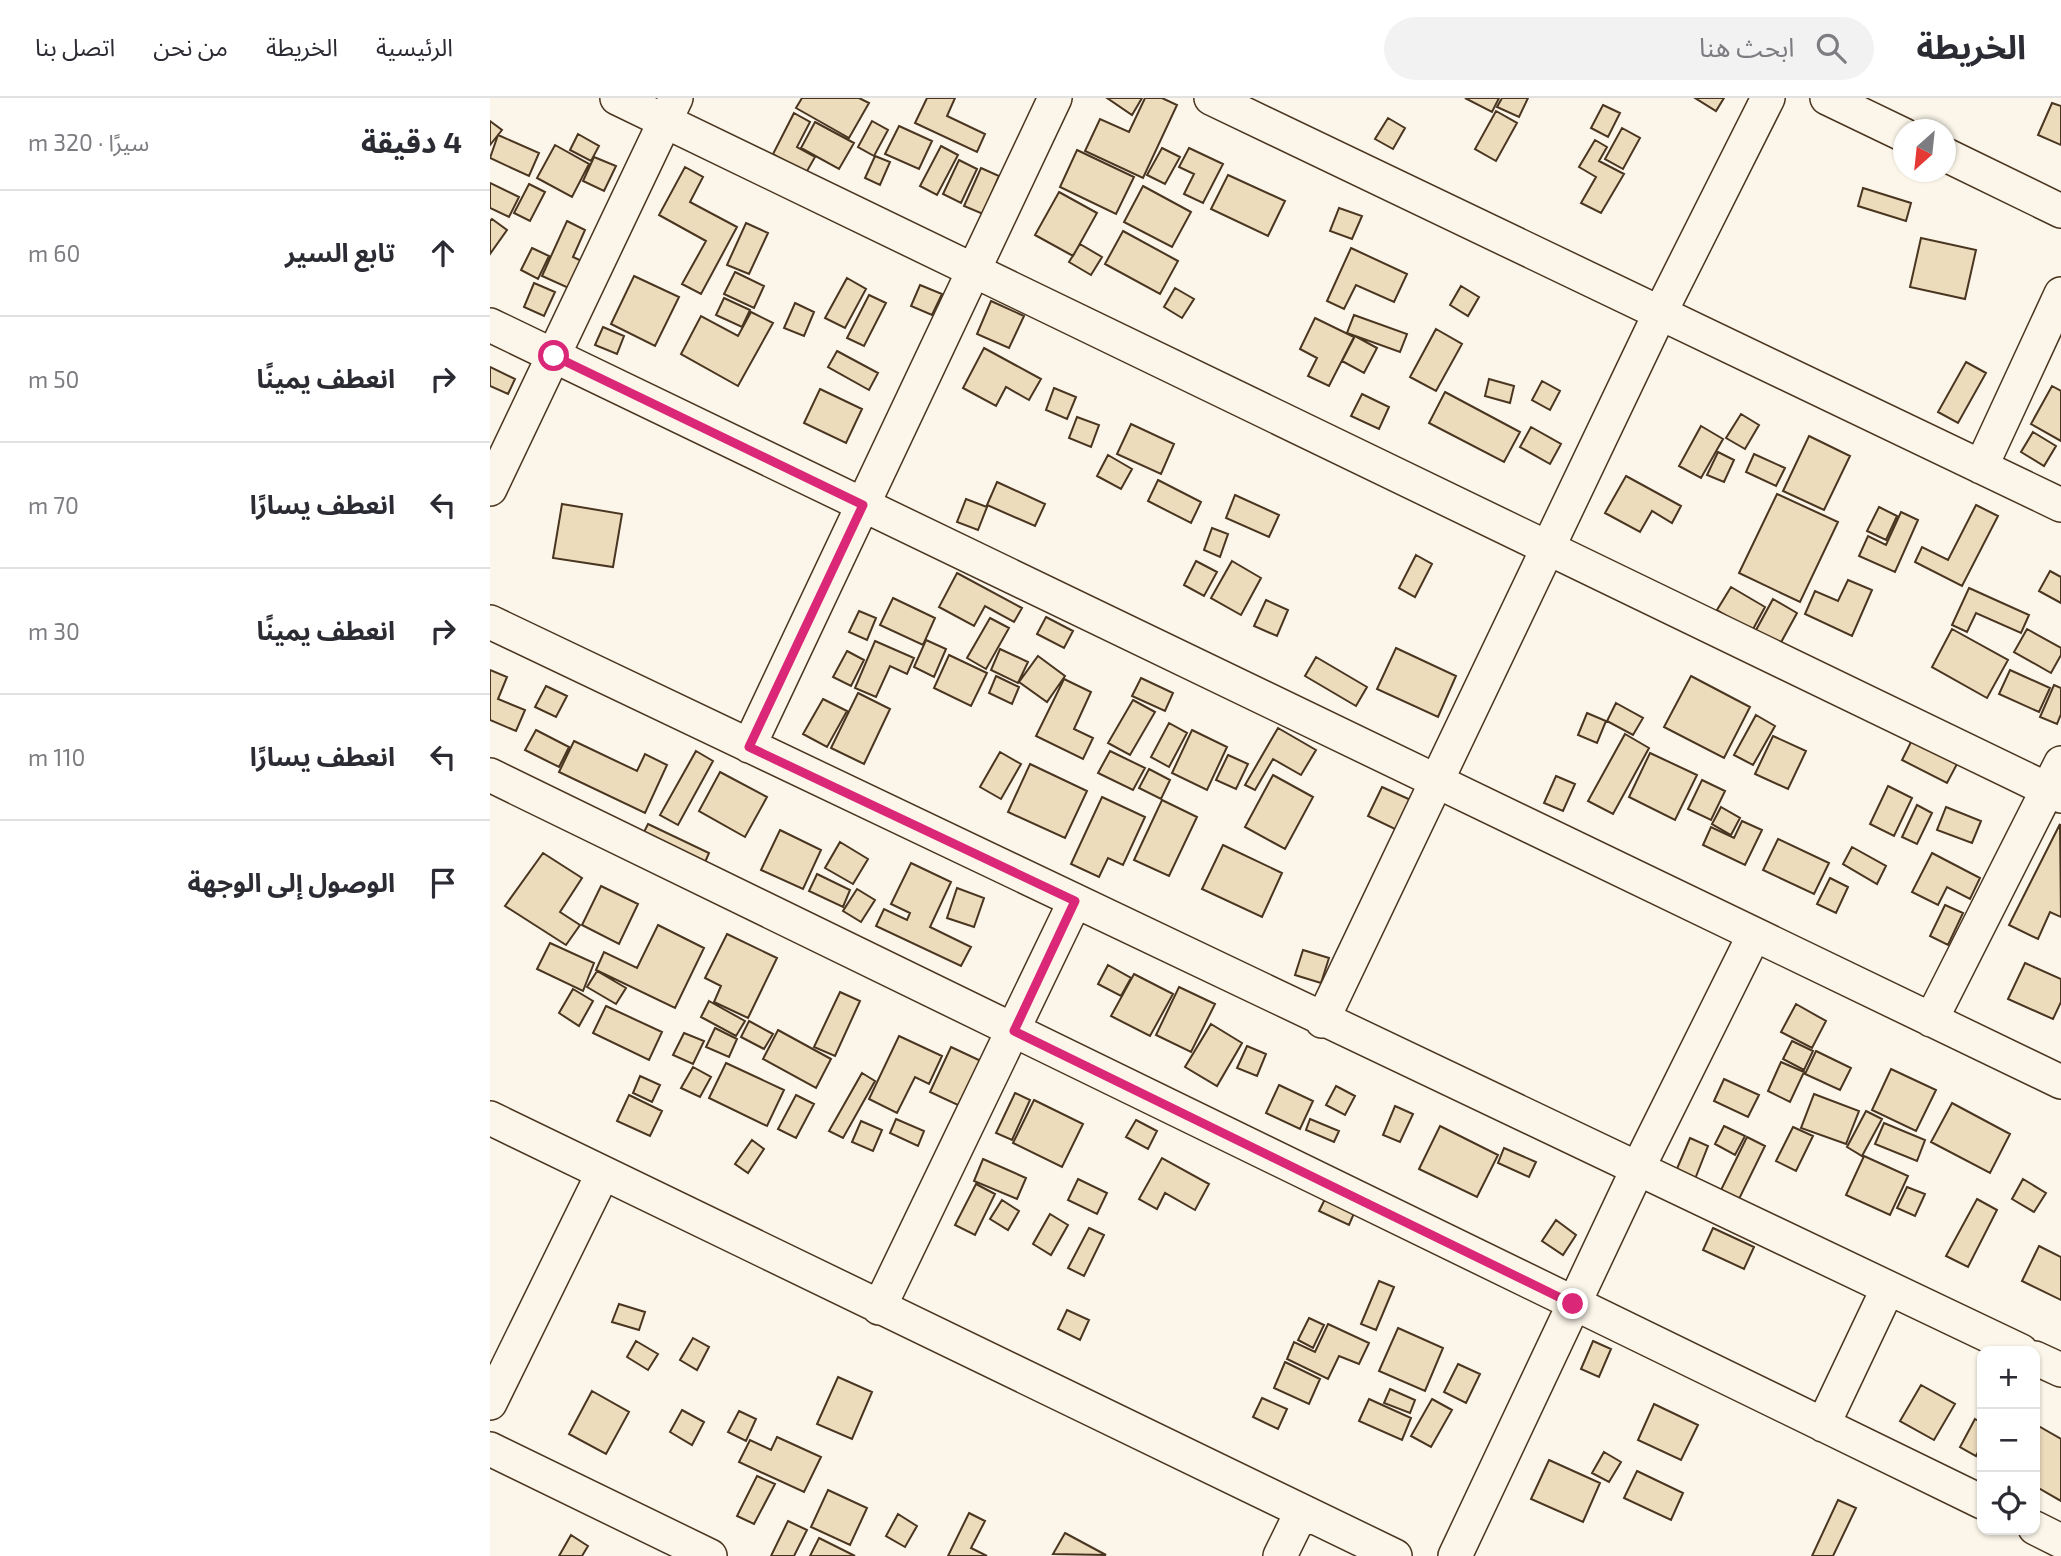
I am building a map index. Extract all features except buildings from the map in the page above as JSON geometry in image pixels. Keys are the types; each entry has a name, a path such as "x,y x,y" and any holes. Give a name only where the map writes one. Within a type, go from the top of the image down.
{"street":[{"path":"617,98 670,110 974,270 1547,548 2057,783 1931,1020"},
{"path":"749,747 1055,98"},
{"path":"1212,98 2061,505"},
{"path":"1322,1021 1434,780 1660,313 1768,98"},
{"path":"1827,98 1893,130"},
{"path":"490,489 670,110"},
{"path":"1956,160 2061,211"},
{"path":"1981,467 2061,295"},
{"path":"490,325 1228,678 2061,1082"},
{"path":"490,622 1322,1021 2010,1346"},
{"path":"490,775 1977,1500"},
{"path":"879,1308 1075,901"},
{"path":"1455,1556 1638,1168 1754,935"},
{"path":"490,1118 1395,1556"},
{"path":"490,1403 500,1359 603,1173"},
{"path":"1823,1424 1888,1288"},
{"path":"2040,1360 2061,1370"},
{"path":"490,1449 710,1556"},
{"path":"1280,1556 1302,1511"},
{"path":"2040,1530 2061,1541"}],"route":[{"path":"554,356 863,505 749,747 1075,901 1014,1031 1573,1304"}]}
